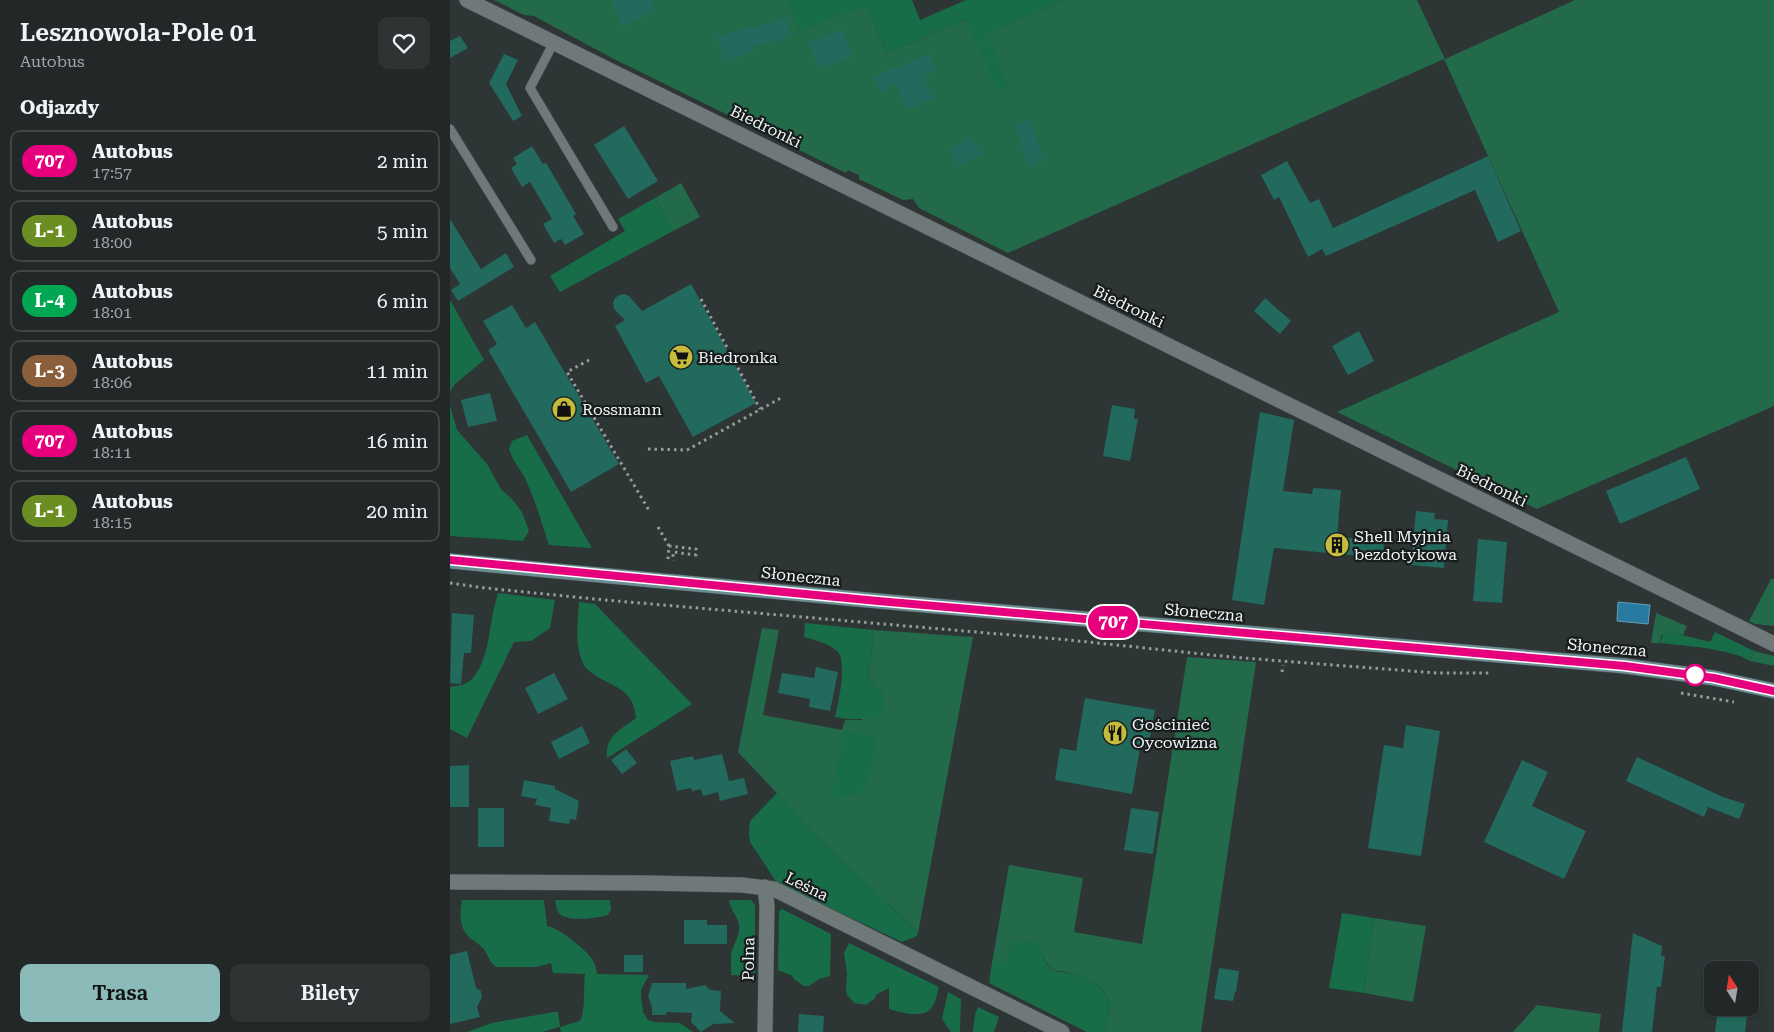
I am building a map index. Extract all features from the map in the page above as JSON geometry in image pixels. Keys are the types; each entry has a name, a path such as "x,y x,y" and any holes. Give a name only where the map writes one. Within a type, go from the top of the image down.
{"main road":[{"name":"Słoneczna","path":"450,560 878,601 1625,666 1714,678 1774,691"}],"street":[{"name":"Biedronki","path":"467,0 1774,644"},
{"name":"Leśna","path":"450,882 647,882 742,885 774,889 1062,1032"},
{"name":"Polna","path":"765,887 767,906 765,1032"}],"lane":[{"path":"554,42 530,88 613,227"},
{"path":"450,129 531,260"}],"path":[{"path":"700,299 760,409"},
{"path":"588,360 567,372 650,512"},
{"path":"648,449 687,450 781,398"},
{"path":"658,527 669,546 668,560"},
{"path":"669,546 696,549 696,555 673,552 673,561"},
{"path":"450,583 596,599 1069,640 1231,657 1436,673 1493,673"},
{"path":"1282,672 1283,665"},
{"path":"1673,691 1739,702"}],"green space":[{"path":"494,0 787,0 800,31 866,5 887,53 967,19 997,90 1007,86 987,33 1065,0 1417,0 1445,59 1575,0 1774,0 1774,406 1537,509 1337,412 1559,312 1444,59 1008,253 919,208 913,199 903,200 859,179 859,175 848,170 846,173 614,59 534,16 524,15"},
{"path":"787,0 912,0 920,20 966,0 1065,0 988,33 1007,86 996,91 967,19 887,53 866,5 800,32"},
{"path":"681,183 700,217 673,231 655,198"},
{"path":"655,198 673,231 560,292 550,276 625,231 618,219"},
{"path":"450,300 484,360 455,384 450,392"},
{"path":"450,405 457,430 487,464 501,489 522,512 529,531 523,541 450,536"},
{"path":"527,435 592,548 549,545 525,478 509,449 512,441"},
{"path":"1771,579 1774,579 1774,626 1755,624 1749,621"},
{"path":"498,593 555,600 550,628 531,641 514,642 467,738 450,729 450,687 470,681 480,667 487,646"},
{"path":"579,602 595,604 692,704 607,758 608,744 611,739 619,730 636,718 634,707 626,694 592,673 585,666 581,658 578,642"},
{"path":"1656,613 1687,626 1683,635 1670,632 1661,636 1660,643 1651,643"},
{"path":"805,623 874,630 868,677 884,696 882,717 853,719 835,717 842,673 840,656 830,646 804,637"},
{"path":"762,628 779,630 763,715 842,730 845,720 862,720 884,696 868,677 874,630 973,637 918,933 822,841 738,752"},
{"path":"1670,632 1710,642 1715,632 1754,651 1750,661 1719,650 1660,643 1664,633"},
{"path":"1754,651 1774,656 1774,666 1750,661"},
{"path":"1187,657 1256,662 1201,1032 1103,1032 1110,1006 1109,1000 1101,988 1082,977 1051,968 1045,960 1039,945 1011,945 1006,963 992,963 1009,865 1083,878 1074,932 1142,944"},
{"path":"843,731 875,737 873,767 863,793 831,799"},
{"path":"777,793 822,841 918,933 917,936 902,942 777,883 750,842 749,833 750,821"},
{"path":"462,900 544,900 547,926 564,934 584,950 593,961 597,974 649,975 641,990 643,1012 648,1020 680,1023 693,1032 561,1032 560,1027 580,1021 584,1004 585,974 553,973 551,963 537,967 496,967 483,948 470,938 463,929 460,915"},
{"path":"555,900 610,900 611,909 608,915 582,919 567,918 558,912"},
{"path":"729,900 751,900 755,905 755,976 731,975 731,954 738,937 739,928"},
{"path":"782,909 831,934 830,976 819,979 809,986 804,986 791,975 778,970 779,911"},
{"path":"1342,913 1374,918 1364,993 1329,988"},
{"path":"1374,918 1426,926 1413,1002 1364,993"},
{"path":"1022,941 1037,944 1042,951 1047,965 1052,969 1080,976 1091,981 1102,990 1109,1000 1110,1006 1103,1032 1087,1032 989,983 992,963 1006,963 1011,945"},
{"path":"849,943 939,987 932,1007 928,1011 918,1014 889,1009 889,988 877,994 866,1005 854,1003 847,995 846,988 847,974 844,953"},
{"path":"948,992 961,999 960,1032 951,1032 942,1019"},
{"path":"1537,1005 1601,1014 1599,1032 1513,1032"},
{"path":"978,1007 999,1017 994,1032 973,1032 975,1014"},
{"path":"554,1012 558,1012 560,1027 542,1032 467,1032 492,1023"}],"water":[{"path":"1618,602 1650,605 1648,624 1617,621"}],"building":[{"path":"611,0 650,0 655,11 622,26"},
{"path":"786,19 791,37 752,46 754,52 724,61 717,36"},
{"path":"842,30 852,56 820,69 809,43"},
{"path":"460,36 468,48 450,58 450,41"},
{"path":"504,54 518,60 506,84 522,116 513,121 489,83"},
{"path":"930,54 936,71 923,76 933,99 907,109 897,84 881,92 874,76"},
{"path":"1030,119 1043,160 1028,165 1015,124"},
{"path":"624,126 658,181 628,199 594,145"},
{"path":"971,137 981,154 959,166 949,149"},
{"path":"532,146 543,164 546,163 555,178 576,214 573,216 584,234 565,245 561,239 554,243 543,224 552,219 530,182 522,187 511,168 517,164 513,158"},
{"path":"1488,156 1521,231 1498,242 1475,190 1326,256 1322,249 1308,257 1279,197 1274,200 1261,175 1287,161 1310,203 1319,199 1333,228"},
{"path":"450,219 481,269 506,253 514,267 458,301 451,290 460,284 450,268"},
{"name":"Biedronka","path":"691,284 756,403 693,437 659,376 646,383 615,326 625,320 614,309 613,303 615,298 624,294 629,296 642,311"},
{"path":"1265,298 1291,321 1280,334 1254,311"},
{"path":"512,305 526,328 535,322 619,464 571,492 488,350 497,344 483,321"},
{"path":"1359,331 1374,361 1348,375 1332,346"},
{"path":"490,393 497,421 468,427 461,400"},
{"path":"1112,405 1135,409 1134,419 1138,419 1130,461 1103,456"},
{"path":"1260,412 1294,420 1283,491 1312,494 1313,488 1341,490 1337,537 1384,541 1383,558 1274,548 1264,605 1232,600"},
{"path":"1686,457 1700,489 1620,524 1606,491"},
{"path":"1416,511 1435,513 1434,519 1448,520 1444,568 1411,565"},
{"path":"1478,539 1507,542 1502,603 1473,601"},
{"path":"452,613 474,615 471,653 464,653 461,684 450,683"},
{"path":"816,667 838,672 830,711 809,707 810,699 778,693 782,673 814,678"},
{"path":"554,673 568,699 538,714 525,688"},
{"path":"1085,698 1155,710 1148,749 1140,748 1132,794 1055,780 1060,748 1076,751"},
{"path":"1406,725 1440,731 1421,856 1368,848 1384,745 1403,748"},
{"path":"582,726 590,743 559,759 551,742"},
{"path":"626,749 637,763 622,774 611,760"},
{"path":"722,754 729,781 744,778 748,794 720,801 718,792 703,796 701,789 692,791 691,788 677,791 670,761 693,756 694,760"},
{"path":"1637,757 1723,797 1745,804 1739,819 1708,807 1704,817 1626,781"},
{"path":"1522,760 1548,772 1532,806 1586,831 1564,879 1484,842"},
{"path":"469,765 469,807 450,807 450,766"},
{"path":"524,780 555,786 555,789 579,801 576,820 570,819 569,824 549,821 551,808 535,805 537,799 521,796"},
{"path":"478,808 504,808 504,847 478,847"},
{"path":"1131,808 1159,812 1153,854 1124,850"},
{"path":"684,920 707,920 707,925 727,925 727,944 684,944"},
{"path":"1633,933 1662,946 1661,956 1665,956 1661,987 1657,987 1652,1032 1622,1032"},
{"path":"467,951 476,988 481,991 482,997 477,1007 480,1017 450,1024 450,955"},
{"path":"624,955 643,955 643,972 624,972"},
{"path":"1219,968 1239,971 1233,1001 1214,999"},
{"path":"652,983 686,983 686,989 705,985 710,990 721,991 720,1011 735,1023 713,1024 701,1032 691,1022 692,1013 667,1012 665,1015 652,1015 652,1007 648,996"},
{"path":"799,1014 824,1016 823,1032 798,1032"},
{"path":"1717,1016 1747,1016 1745,1032 1715,1032"}],"bus line":[{"name":"707","path":"450,560 878,601 1625,666 1714,678 1774,691"}],"place":[{"name":"Biedronka","path":"681,357"},
{"name":"Rossmann","path":"564,409"},
{"name":"Shell Myjnia bezdotykowa","path":"1337,545"},
{"name":"Gościnieć Oycowizna","path":"1115,733"}]}
